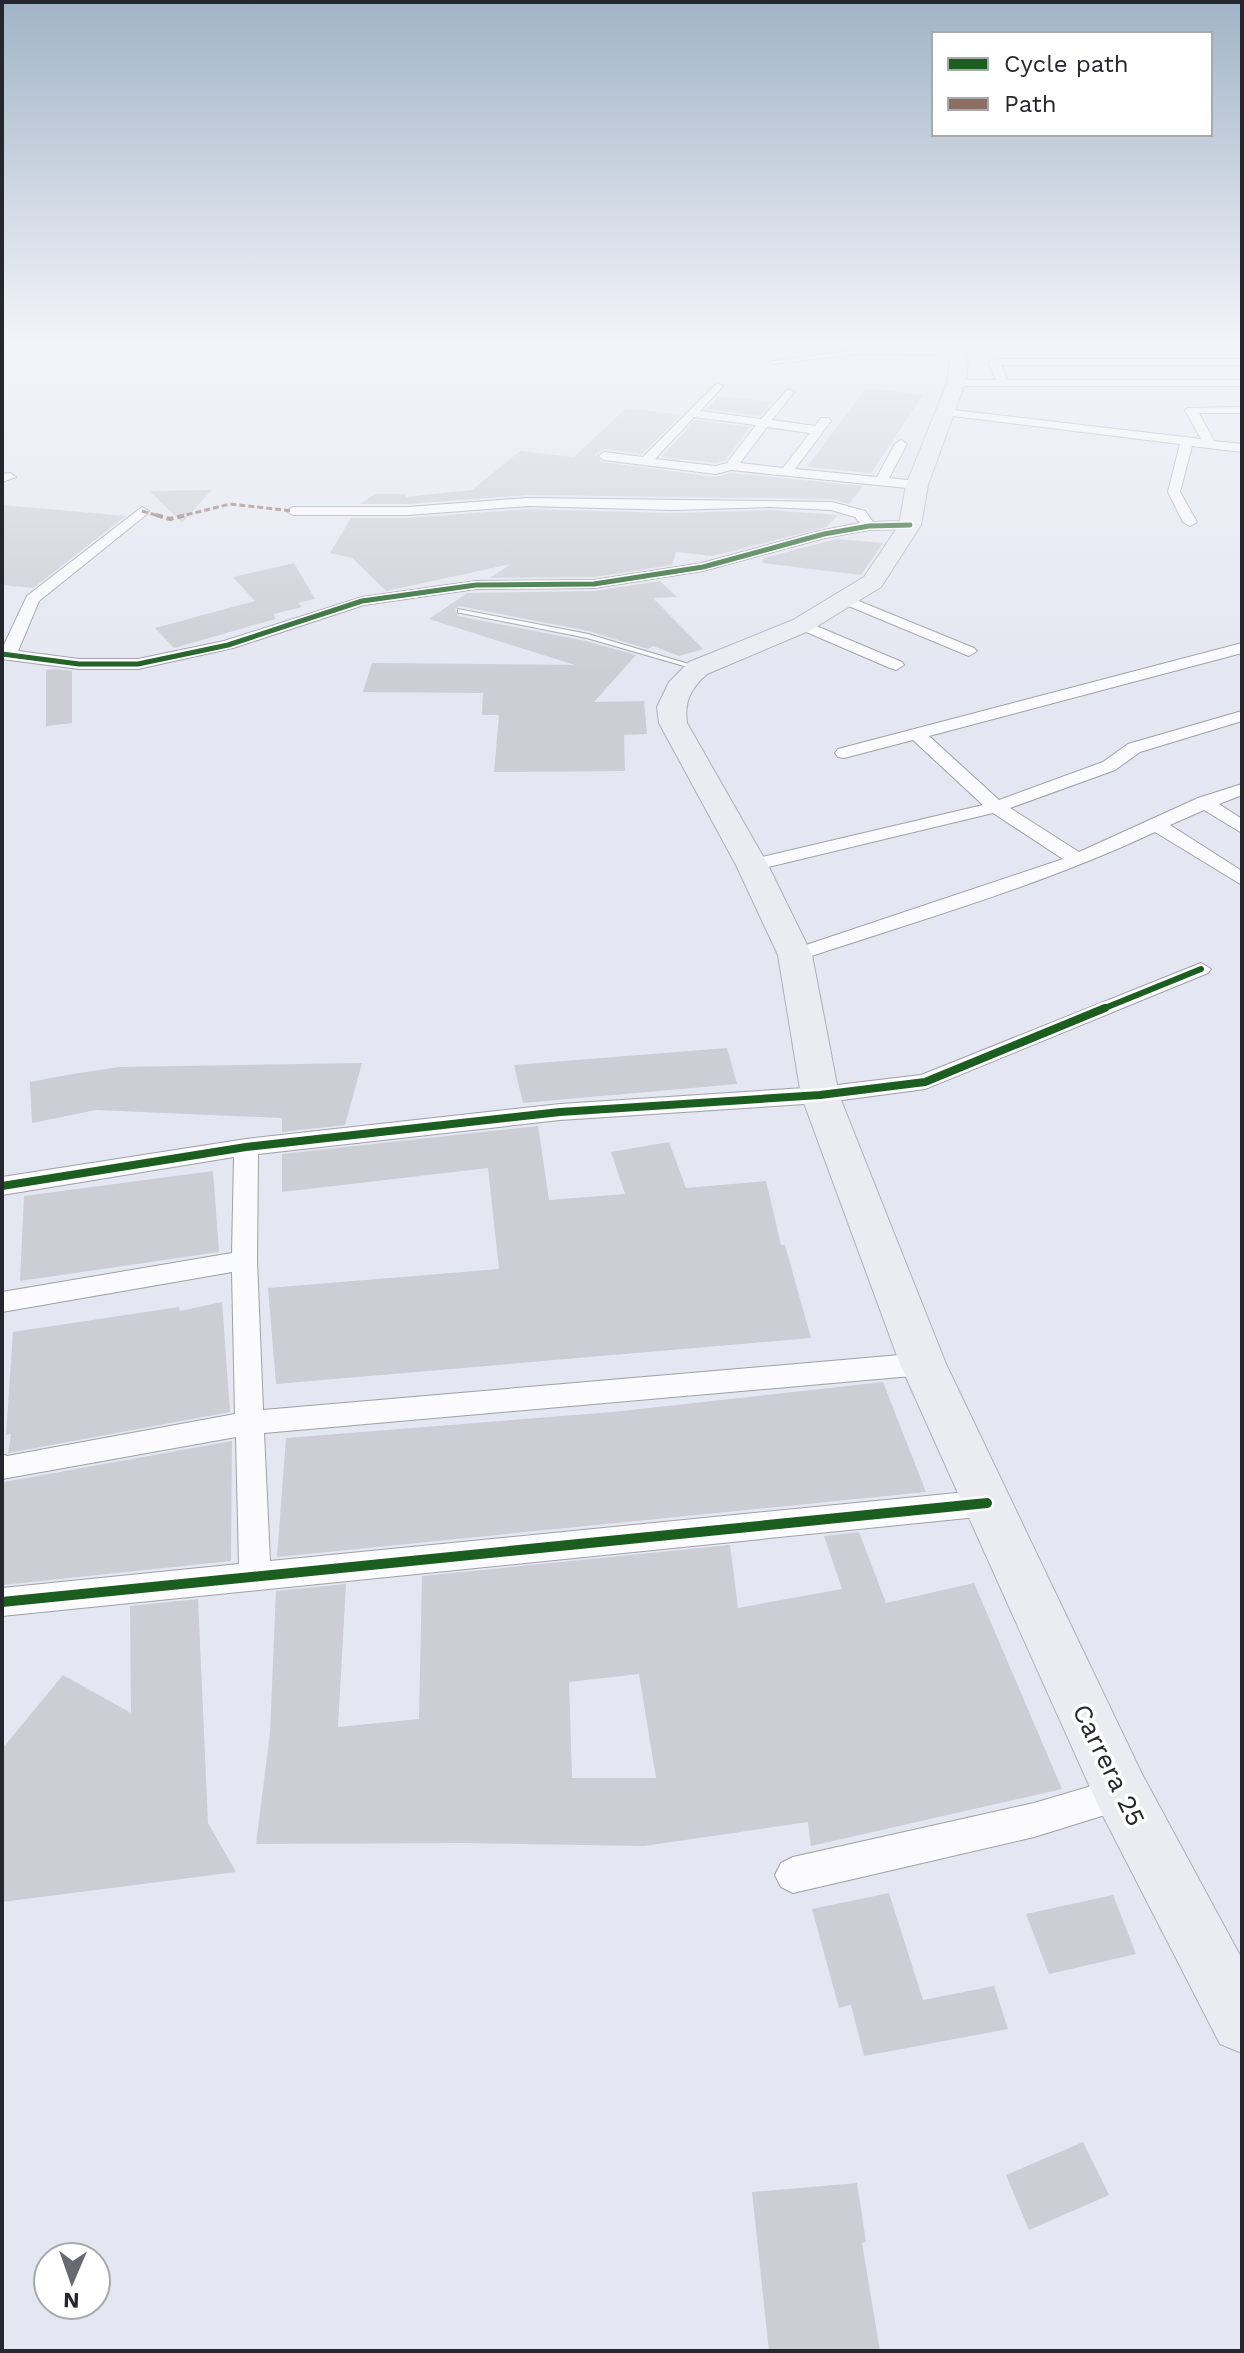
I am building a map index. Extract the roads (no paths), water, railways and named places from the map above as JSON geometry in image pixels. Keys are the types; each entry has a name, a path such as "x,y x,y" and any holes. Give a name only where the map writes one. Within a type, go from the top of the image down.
{"main road":[{"path":"698,668 802,625 873,582 910,525 927,454"},
{"name":"Carrera 25","path":"698,668 682,682 671,707 673,723 752,865 795,955 820,1095 923,1364 1122,1794 1242,2022"}],"street":[{"path":"647,460 653,454"},
{"path":"731,466 741,454"},
{"path":"787,471 800,454"},
{"path":"881,481 896,454"},
{"path":"1184,454 1174,492 1190,522"},
{"path":"604,456 716,470 731,466 917,485"},
{"path":"293,511 408,511 528,502 674,506 770,503 832,506 860,514 869,526"},
{"path":"142,511 32,599 6,654 79,664 138,664 228,645 362,601 476,585 594,584 703,567 824,534 869,526 910,525"},
{"path":"844,599 969,651"},
{"path":"802,625 896,665"},
{"path":"844,753 1242,648"},
{"path":"752,865 996,807 1109,766 1134,748 1242,716"},
{"path":"918,735 996,807 1078,860"},
{"path":"795,955 1078,860 1158,826 1204,802 1242,789"},
{"path":"1204,802 1242,827"},
{"path":"1158,826 1242,879"},
{"path":"2,1186 246,1147 560,1112 820,1095 925,1082 1201,969"},
{"path":"246,1147 244,1260 255,1576"},
{"path":"2,1302 244,1260"},
{"path":"2,1466 5,1468 250,1423 923,1364"},
{"path":"2,1602 987,1503"},
{"path":"793,1875 1034,1820 1122,1794"}],"lane":[{"path":"461,611 588,636 698,668"}]}
